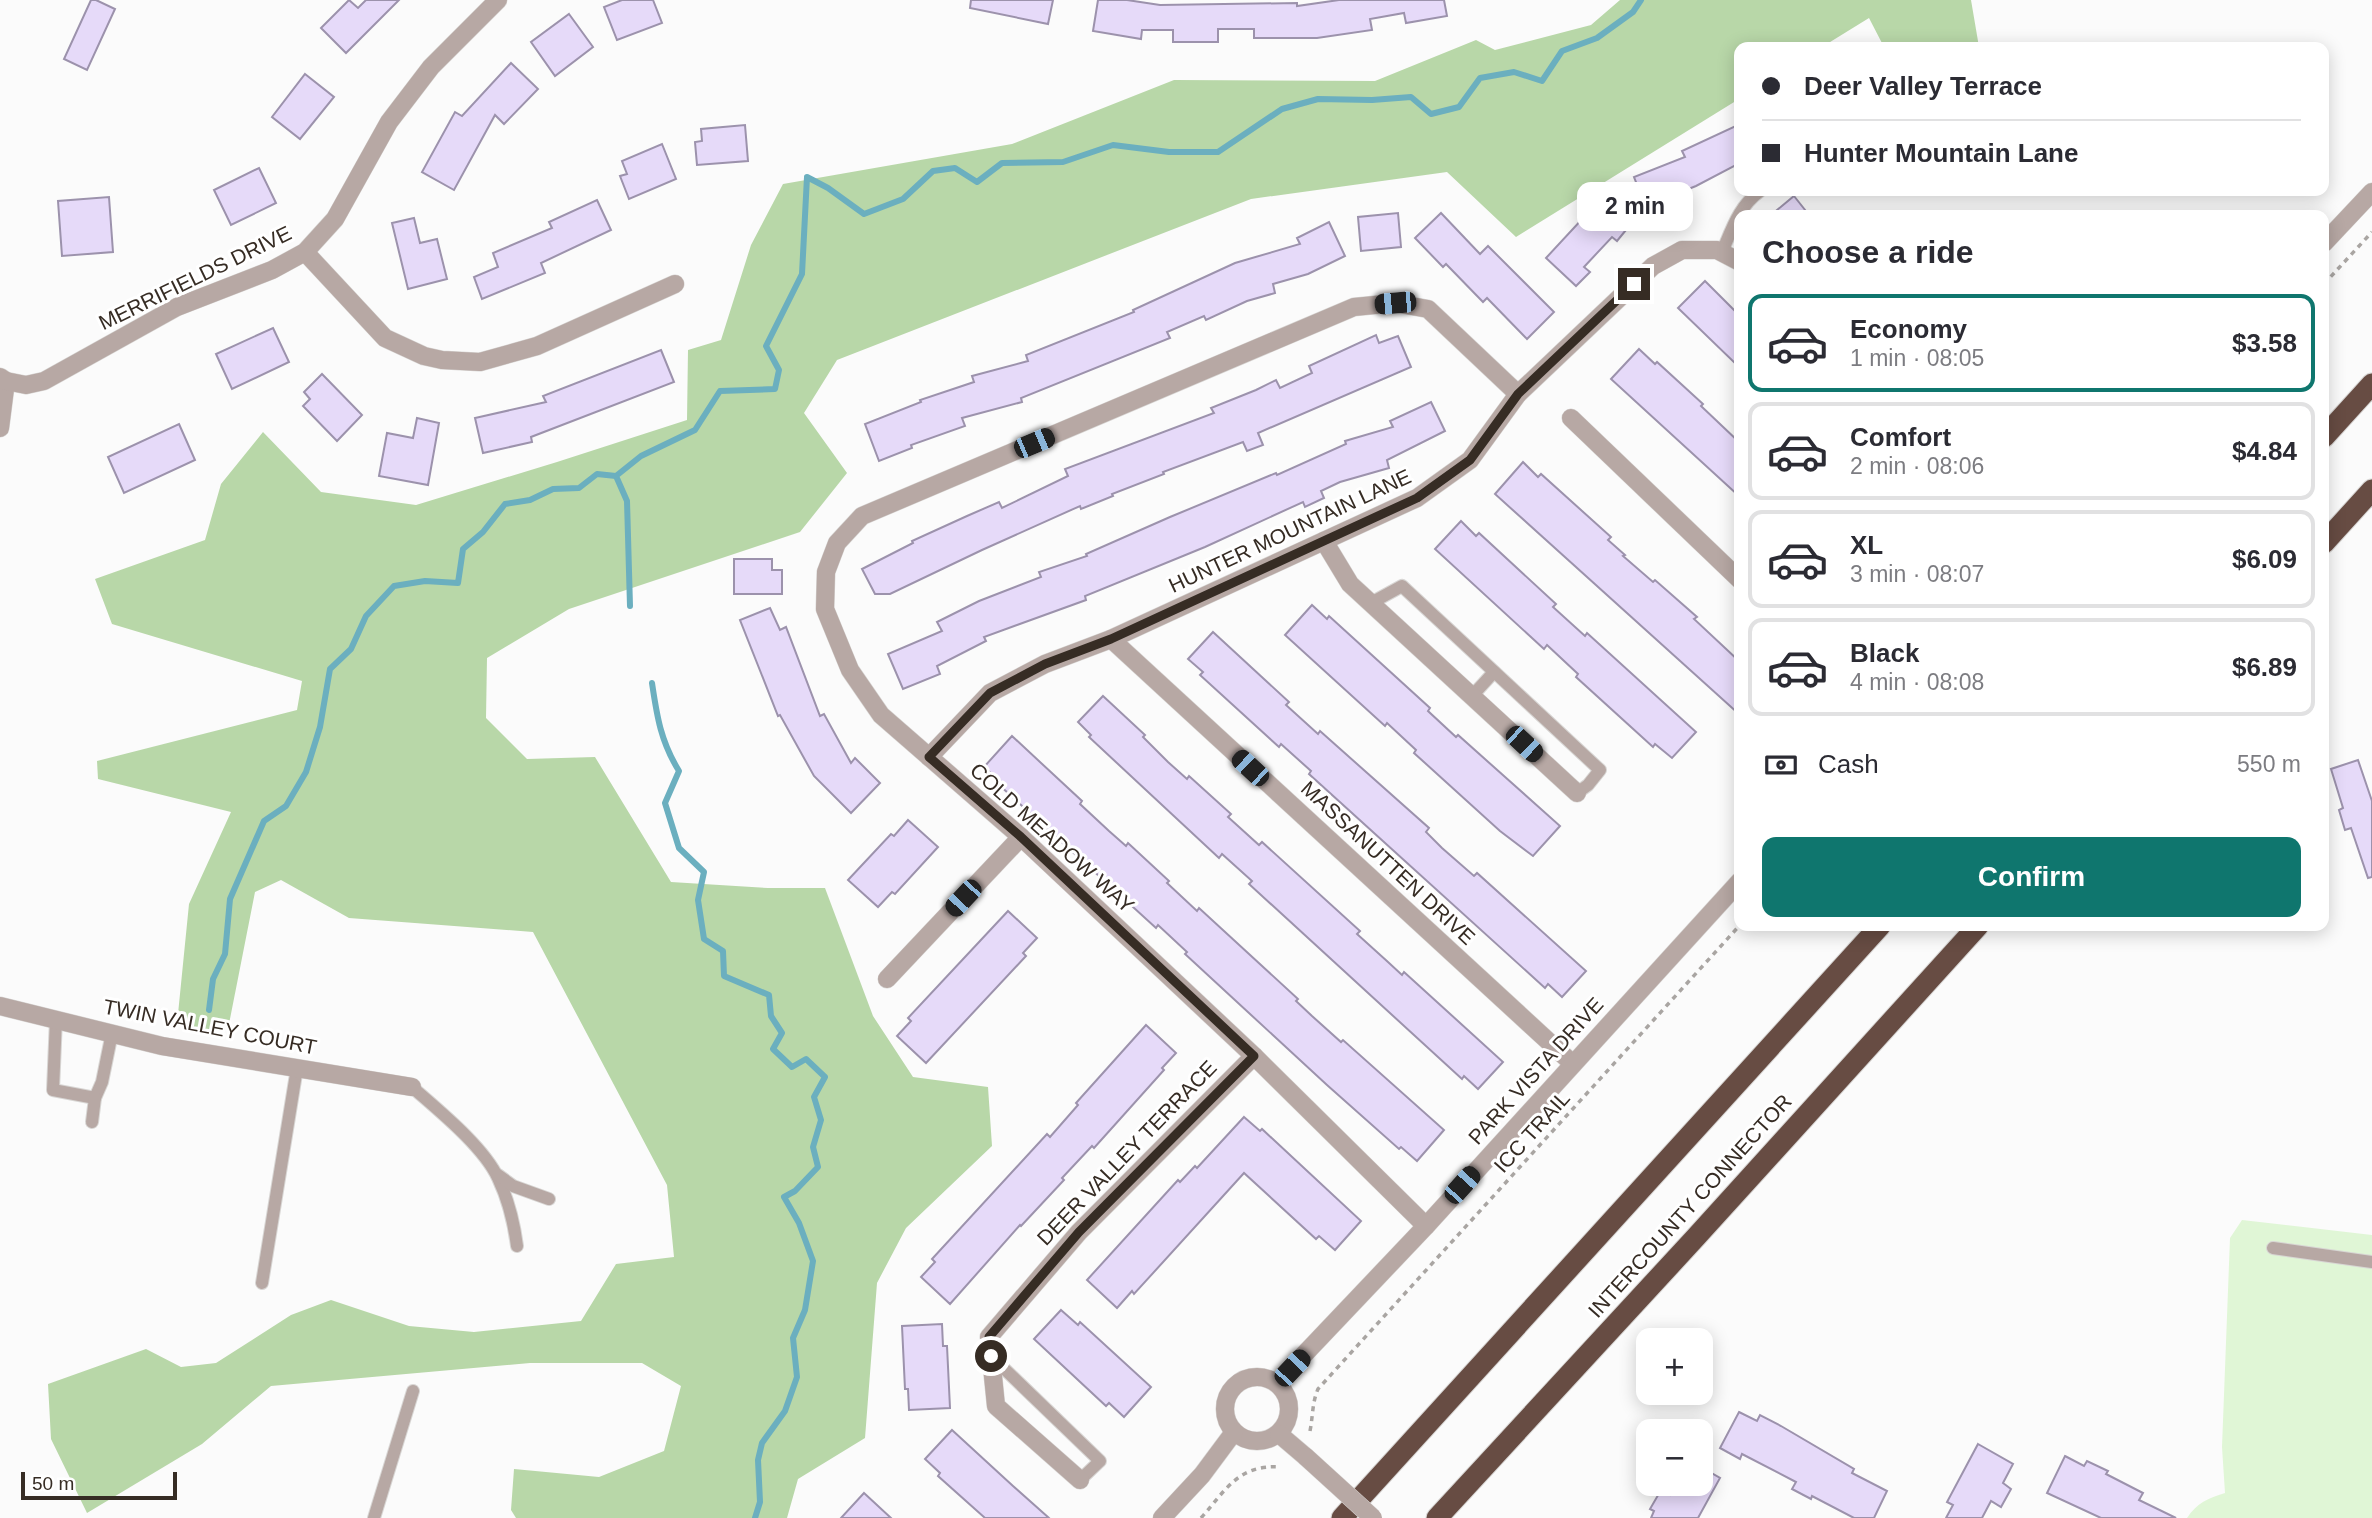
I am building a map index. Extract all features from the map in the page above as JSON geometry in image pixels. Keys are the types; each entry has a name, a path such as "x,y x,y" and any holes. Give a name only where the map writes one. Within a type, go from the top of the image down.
{"highway":[{"path":"2329,431 2372,384"},
{"path":"2329,537 2372,490"},
{"path":"1342,1518 1875,931"},
{"name":"INTERCOUNTY CONNECTOR","path":"1437,1518 1973,931"}],"street":[{"name":"MERRIFIELDS DRIVE","path":"3,379 26,385 44,381 177,307 272,270 305,251 335,219 389,122 432,67 498,0"},
{"path":"2329,238 2372,192"},
{"name":"HUNTER MOUNTAIN LANE","path":"929,757 990,693 1045,664 1111,639 1417,498 1470,460 1518,394 1653,266 1682,250 1717,250 1734,259"},
{"path":"305,251 385,338 424,356 442,360 480,362 537,346 675,284"},
{"name":"COLD MEADOW WAY","path":"1426,1226 1254,1056 1021,837 881,715 850,670 825,609 826,572 837,543 862,516 1354,307 1395,303 1428,309 1518,394"},
{"path":"0,428 3,379"},
{"path":"1570,418 1734,574"},
{"path":"1324,541 1350,584 1577,793"},
{"name":"MASSANUTTEN DRIVE","path":"1111,639 1573,1064"},
{"path":"887,979 1021,837"},
{"name":"PARK VISTA DRIVE","path":"1278,1383 1426,1226 1734,888"},
{"name":"TWIN VALLEY COURT","path":"0,1006 162,1046 412,1087"},
{"name":"DEER VALLEY TERRACE","path":"1080,1480 996,1406 989,1337 1070,1243 1254,1056"},
{"path":"1257,1376 1268,1377 1278,1383 1287,1395 1290,1418 1279,1434 1266,1440 1253,1441 1234,1432 1225,1412 1230,1391 1246,1378 1257,1376"},
{"path":"1162,1518 1202,1475 1234,1432"},
{"path":"1279,1434 1373,1518"}],"lane":[{"path":"1741,210 1753,196"},
{"path":"1722,252 1734,225"},
{"path":"1371,603 1402,586 1600,770 1588,785 1577,793"},
{"path":"1472,696 1494,672"},
{"path":"56,1019 53,1090 95,1098"},
{"path":"92,1122 111,1033"},
{"path":"262,1283 297,1068"},
{"path":"412,1087 474,1145 497,1175 508,1202 517,1246"},
{"path":"497,1175 513,1186 549,1199"},
{"path":"2273,1248 2372,1262"},
{"path":"991,1356 1100,1461 1080,1480"},
{"path":"374,1518 412,1391"}],"path":[{"path":"2329,279 2372,232"},
{"name":"ICC TRAIL","path":"1310,1431 1312,1403 1318,1389 1735,931"},
{"path":"1201,1518 1243,1473 1253,1469 1281,1467"}],"green space":[{"path":"1620,0 1971,0 1978,42 1881,42 1869,18 1830,42 1734,42 1734,102 1516,237 1447,172 1251,199 837,360 804,413 847,473 800,532 569,609 487,658 486,718 527,759 595,757 671,882 768,888 825,888 873,1016 913,1077 988,1087 992,1146 906,1228 877,1283 865,1438 798,1479 787,1518 516,1518 511,1510 514,1469 599,1477 664,1451 681,1386 642,1363 530,1363 271,1386 202,1444 87,1513 51,1439 48,1384 146,1349 181,1367 216,1363 291,1315 331,1300 409,1326 474,1332 581,1321 616,1264 674,1257 667,1185 533,932 349,918 281,880 255,892 229,1024 203,1034 177,1024 189,904 231,812 98,779 97,761 297,710 302,681 112,624 95,579 205,540 221,484 263,432 321,492 416,505 687,420 688,350 721,340 751,245 783,184 1012,144 1174,80 1375,81 1476,40 1495,50 1591,25"},
{"path":"2242,1220 2372,1235 2372,1518 2187,1518 2203,1502 2225,1493 2222,1447 2230,1238"}],"building":[{"path":"91,0 115,9 87,70 64,59"},
{"path":"349,0 358,8 366,0 399,0 346,53 321,28"},
{"path":"622,0 653,0 662,23 617,40 604,7"},
{"path":"971,0 1053,0 1048,24 970,8"},
{"path":"1098,0 1127,0 1160,5 1297,3 1297,6 1339,0 1444,0 1447,16 1406,23 1404,13 1370,19 1372,30 1317,38 1254,38 1254,29 1218,29 1218,42 1173,42 1173,30 1142,30 1141,39 1093,31"},
{"path":"569,14 593,47 555,76 531,42"},
{"path":"511,63 538,89 504,124 495,115 454,190 422,172 455,112 462,116"},
{"path":"305,74 334,97 300,139 272,117"},
{"path":"745,125 748,161 697,165 695,142 702,141 701,129"},
{"path":"1734,127 1734,166 1663,199 1667,208 1649,215 1634,177 1685,157 1682,151"},
{"path":"662,144 676,179 629,199 620,176 627,174 622,161"},
{"path":"259,168 276,203 231,225 214,190"},
{"path":"1610,189 1639,214 1617,241 1612,237 1584,267 1590,272 1576,286 1546,258"},
{"path":"1794,196 1805,210 1777,210"},
{"path":"109,197 113,252 62,256 58,201"},
{"path":"597,200 611,230 541,263 545,273 482,299 474,277 498,267 493,253 552,228 549,222"},
{"path":"1398,213 1401,247 1361,251 1358,217"},
{"path":"1441,213 1480,254 1488,246 1554,312 1527,339 1487,298 1483,302 1446,264 1443,267 1415,238"},
{"path":"414,218 420,243 437,239 447,279 408,289 392,223"},
{"path":"1329,222 1345,256 1308,274 1273,284 1275,293 1247,301 1206,320 1204,316 1167,332 1170,338 1021,398 1022,402 962,418 965,426 911,445 912,448 879,461 865,424 921,402 920,400 974,382 972,376 1028,361 1026,355 1134,312 1133,310 1235,263 1300,244 1297,238"},
{"path":"1705,281 1734,310 1734,362 1678,308"},
{"path":"273,328 289,362 232,389 216,354"},
{"path":"1376,335 1379,343 1398,336 1411,367 1258,433 1263,445 1247,451 1243,442 1163,472 1164,474 1112,494 1113,496 1081,509 1080,506 890,594 875,594 862,569 913,543 912,541 967,516 999,502 1002,508 1068,476 1065,469 1214,413 1211,408 1276,380 1280,388 1312,373 1309,366"},
{"path":"1639,349 1703,404 1701,406 1734,437 1734,492 1611,379"},
{"path":"661,350 674,382 531,437 532,442 483,453 475,418 546,402 543,396"},
{"path":"322,374 362,415 337,441 303,406 310,399 304,392"},
{"path":"1431,402 1445,431 1387,460 1389,468 1340,482 1321,491 1324,498 1305,507 1303,502 1205,547 1085,596 1086,600 984,637 986,641 937,666 940,674 903,689 888,654 942,631 937,622 979,601 1041,577 1039,572 1087,556 1086,554 1170,517 1276,473 1277,475 1346,444 1345,441 1393,427 1390,421"},
{"path":"417,418 439,423 428,485 379,476 387,433 413,438"},
{"path":"179,424 195,460 124,493 108,457"},
{"path":"1523,462 1538,477 1541,474 1611,537 1608,540 1625,555 1623,556 1697,617 1694,619 1734,656 1734,710 1495,494"},
{"path":"1461,521 1476,536 1479,533 1556,604 1553,607 1585,636 1587,633 1696,732 1672,758 1655,744 1653,747 1576,677 1578,674 1547,645 1544,649 1435,549"},
{"path":"734,559 772,559 772,570 782,570 782,594 734,594"},
{"path":"1312,605 1327,619 1329,616 1430,708 1428,711 1456,737 1458,735 1560,826 1533,856 1500,831 1414,753 1416,750 1387,723 1385,726 1285,635"},
{"path":"770,608 780,630 786,627 820,716 824,714 851,763 855,758 880,783 851,813 814,776 780,715 778,716 740,620"},
{"path":"1213,632 1289,702 1286,705 1318,734 1320,731 1429,828 1426,832 1442,848 1474,876 1477,873 1586,971 1562,997 1548,984 1545,988 1309,774 1311,771 1281,744 1279,747 1200,675 1203,672 1188,659"},
{"path":"1103,696 1145,735 1143,737 1168,762 1187,779 1189,776 1231,814 1228,817 1259,845 1262,842 1360,931 1357,934 1402,975 1404,972 1503,1062 1478,1089 1464,1076 1462,1079 1249,884 1252,881 1222,854 1219,858 1089,737 1091,735 1078,722"},
{"path":"1012,736 1082,801 1080,804 1109,831 1126,846 1128,843 1197,911 1199,908 1298,999 1296,1001 1312,1016 1444,1130 1417,1161 1401,1147 1399,1149 1327,1085 1185,954 1187,952 1158,925 1156,928 997,783 999,780 984,767"},
{"path":"2358,760 2372,801 2372,877 2368,878 2351,828 2345,830 2339,810 2343,808 2331,769"},
{"path":"908,820 938,847 895,894 892,892 878,907 848,880 891,834 894,836"},
{"path":"1008,911 1037,938 1023,953 1026,956 926,1063 897,1036 911,1021 908,1018"},
{"path":"1146,1025 1176,1053 1094,1148 1092,1146 1062,1178 1064,1180 950,1304 921,1277 935,1262 932,1259 1047,1134 1050,1137 1078,1105 1076,1103"},
{"path":"1244,1117 1260,1131 1262,1129 1361,1221 1335,1250 1319,1236 1316,1239 1244,1173 1134,1294 1132,1291 1117,1308 1087,1280 1178,1180 1180,1182 1195,1166 1197,1168"},
{"path":"1061,1310 1078,1325 1080,1322 1151,1387 1124,1417 1109,1403 1106,1406 1034,1339"},
{"path":"942,1324 943,1346 947,1346 950,1408 909,1410 908,1389 905,1389 902,1326"},
{"path":"1739,1412 1757,1421 1760,1415 1781,1426 1854,1469 1852,1473 1887,1491 1874,1518 1854,1518 1812,1496 1811,1499 1792,1489 1796,1482 1742,1454 1740,1459 1720,1448"},
{"path":"952,1430 1049,1518 985,1518 938,1476 940,1473 925,1459"},
{"path":"1978,1444 2013,1464 2003,1483 2011,1489 2001,1507 1991,1501 1982,1518 1946,1518 1953,1505 1947,1502"},
{"path":"2065,1456 2084,1466 2087,1461 2108,1471 2106,1474 2143,1493 2139,1500 2176,1518 2101,1518 2047,1493"},
{"path":"1713,1474 1720,1478 1713,1491"},
{"path":"864,1493 891,1518 841,1518"},
{"path":"1658,1496 1710,1496 1698,1518 1651,1518 1654,1511 1650,1509"}],"waterway":[{"path":"630,606 627,501 616,476 641,456 695,430 720,391 775,389 779,370 766,346 802,274 807,177 828,188 864,214 903,199 933,171 955,168 977,182 1002,163 1063,162 1113,145 1169,152 1218,152 1282,109 1318,99 1372,100 1411,97 1431,114 1459,107 1480,78 1514,72 1542,81 1562,51 1597,38 1633,12 1641,0"},
{"path":"209,1010 213,979 225,954 230,899 264,821 286,806 306,772 320,727 330,669 351,649 366,616 394,586 425,581 458,583 463,549 483,532 505,504 530,500 553,489 579,488 597,474 616,476"},
{"path":"652,683 661,729 679,771 665,803 679,848 704,872 698,900 704,939 723,951 724,976 769,995 771,1016 782,1033 773,1049 792,1067 806,1059 825,1077 814,1097 821,1120 813,1147 818,1167 795,1191 784,1197 799,1223 813,1261 805,1310 793,1338 797,1377 785,1411 762,1443 758,1460 760,1502 755,1518"}],"route":[{"path":"991,1356 989,1337 1079,1232 1254,1056 1021,837 929,757 990,693 1045,664 1111,639 1417,498 1447,478 1470,460 1518,394 1634,284"}]}
